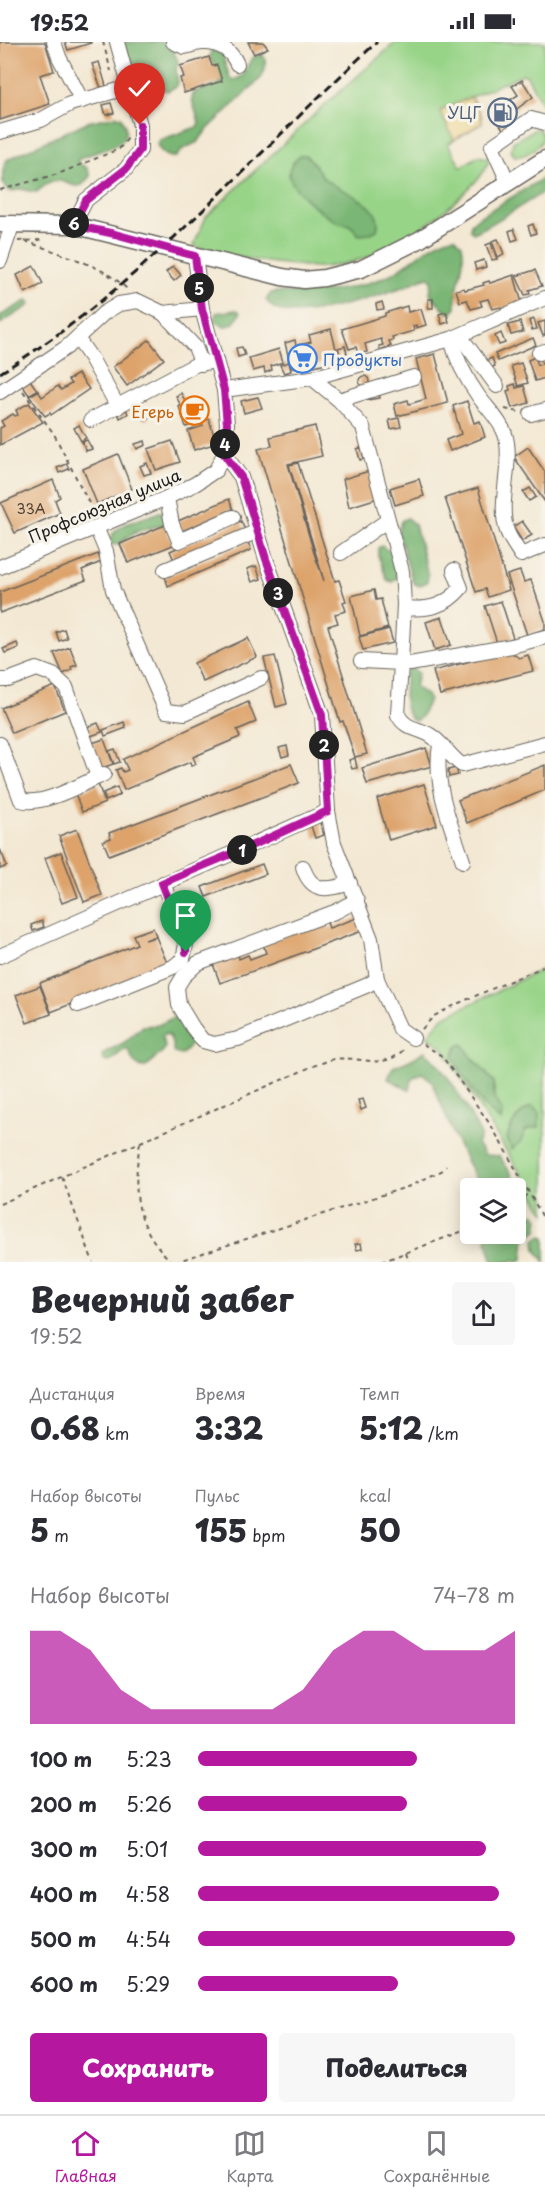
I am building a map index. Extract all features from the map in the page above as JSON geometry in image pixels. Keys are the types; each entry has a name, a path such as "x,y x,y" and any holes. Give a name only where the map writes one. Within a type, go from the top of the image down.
{"main road":[{"path":"7,224 73,225 282,277 304,280 346,274 362,269 419,240 545,159"}],"street":[{"path":"54,42 59,57 82,100"},
{"path":"73,225 86,200 126,169 140,150 140,125 123,89 117,42"},
{"path":"173,42 184,47 200,42 223,47 234,56 237,64"},
{"path":"0,132 41,120 70,104 123,89"},
{"path":"508,182 492,146 531,119 545,123"},
{"path":"0,261 7,242 7,224"},
{"path":"195,256 202,309 224,390 227,424 224,454 241,477 322,715 328,811 334,843 371,939 377,979 400,1029 413,1038"},
{"path":"0,392 77,338 104,313 119,304 138,301 164,313 195,347 202,364"},
{"path":"224,390 312,378 456,337 542,304"},
{"path":"164,313 202,309"},
{"path":"456,337 497,386"},
{"path":"456,337 454,352 478,395 506,436 504,499 506,530 520,555 545,545"},
{"path":"77,338 118,406"},
{"path":"91,420 202,364 216,361"},
{"path":"339,400 414,377"},
{"path":"312,378 339,400 363,427 402,571 404,608 398,715 401,723 428,734 462,765 545,743"},
{"path":"531,414 545,410"},
{"name":"Профсоюзная улица","path":"0,567 195,484 216,471 224,454"},
{"path":"166,498 178,541 233,517"},
{"path":"340,554 388,520"},
{"path":"98,526 106,551 113,590 166,711 185,713 261,678"},
{"path":"165,570 258,531"},
{"path":"404,608 424,609 449,601 460,588 454,570"},
{"path":"361,661 410,664 512,646 545,637"},
{"path":"0,680 8,680 37,669 53,675 66,687 101,776 49,798 28,803 21,800 0,744"},
{"path":"440,745 438,766 446,813 463,861"},
{"path":"0,956 328,811"},
{"path":"303,867 307,879 315,887 330,888 350,883"},
{"path":"78,1005 173,967 183,959 186,944 162,883"},
{"path":"357,900 337,911 198,963 183,977 177,987 179,1005 203,1041 214,1044 238,1040 368,985 377,979"}],"path":[{"path":"103,42 123,89"},
{"path":"0,190 58,174 119,150 128,138 127,130"},
{"path":"7,242 42,240"},
{"path":"25,241 85,264 118,280 138,301"},
{"path":"15,383 28,397 54,434 98,526"},
{"path":"0,1204 313,1066 336,1059 380,1062 393,1058 434,1016 545,966"},
{"path":"413,1038 442,1056 492,1127 545,1221"},
{"path":"140,1143 136,1182 141,1214 154,1243 174,1262 410,1186 444,1170 446,1166"},
{"path":"62,1177 93,1262"},
{"path":"381,1262 460,1232"},
{"path":"405,1253 409,1262"}],"green space":[{"path":"120,42 169,42 178,61 177,86 168,91 162,89 156,76 148,69 129,68"},
{"path":"396,42 545,42 545,110 527,76 523,74 440,111 454,140 448,144 461,167 478,156 489,158 488,163 478,179 446,210 414,233 380,252 343,264 314,267 249,259 208,251 194,245 206,217 317,112"},
{"path":"211,50 222,54 230,78 234,80 243,76 250,61 259,55 265,58 264,73 206,131 198,142 183,149 176,157 167,155 157,144 160,140 197,127 199,122 192,100 193,94 216,86 222,81 210,58"},
{"path":"121,117 126,128 125,136 113,146 78,160 78,163 87,168 90,176 82,185 74,186 57,180 48,183 36,192 21,189 11,192 3,184 4,166 8,159 87,122"},
{"path":"539,129 544,137 542,141 528,154 515,156 511,151 513,142"},
{"path":"305,155 326,180 360,199 375,212 378,221 377,230 359,235 347,224 337,222 322,212 299,192 293,185 289,171 299,156"},
{"path":"545,177 545,191 478,231 473,233 470,229 471,224 479,217"},
{"path":"455,237 462,245 463,261 456,307 451,314 443,309 430,293 432,280 429,277 361,301 311,312 282,311 274,308 266,300 271,293 277,292 335,290 363,285 391,274 440,242"},
{"path":"28,300 30,304 27,307 0,324 0,316"},
{"path":"236,310 240,314 233,324 224,327 214,320 216,313"},
{"path":"159,512 165,512 166,522 163,525 138,531 116,545 111,544 110,539 119,528"},
{"path":"407,518 415,525 428,575 427,582 419,586 413,583 398,532 401,521"},
{"path":"382,546 391,553 397,576 392,582 387,580 378,555 378,548"},
{"path":"413,668 418,673 415,687 429,700 421,717 415,721 407,712 404,699 406,671"},
{"path":"545,968 545,1213 526,1182 526,1178 523,1178 442,1047 427,1036 443,1017"},
{"path":"180,1016 192,1036 191,1045 181,1055 174,1053 171,1039 167,1034 162,1036 164,1050 146,1067 135,1064 128,1049 108,1062 103,1060 102,1055 105,1052 125,1042 143,1026 158,1025"},
{"path":"463,1044 494,1082 494,1097 502,1112 501,1121 479,1100 453,1056 457,1047"},
{"path":"425,1051 434,1060 463,1101 481,1135 477,1144 485,1155 499,1156 512,1178 476,1178 458,1145 431,1080 422,1073 412,1078 410,1090 388,1079 393,1067"},
{"path":"532,1106 539,1113 539,1127 526,1130 520,1143 511,1149 507,1139 510,1128 522,1112"},
{"path":"526,1214 535,1214 539,1218 537,1231 526,1237"},
{"path":"540,1236 545,1237 545,1262 536,1250 535,1240"},
{"path":"488,1244 524,1244 523,1259 493,1262"}],"sand":[{"path":"471,97 481,115 482,123 454,140 440,111"}],"building":[{"path":"0,42 45,42 54,71 40,75 50,104 0,120"},
{"path":"65,42 91,42 91,43 68,50"},
{"path":"248,42 263,42 268,48 254,54"},
{"path":"209,57 212,66 217,65 222,81 184,93 180,78 184,77 180,66"},
{"path":"99,62 106,86 101,88 92,64"},
{"path":"522,80 533,97 510,114 518,127 506,134 492,112 518,95 512,86"},
{"path":"111,103 114,113 106,115 103,105"},
{"path":"533,224 536,233 531,235 528,226"},
{"path":"514,229 518,239 512,241 509,231"},
{"path":"498,239 504,254 498,257 492,241"},
{"path":"491,243 497,259 492,260 486,245"},
{"path":"484,260 486,267 476,270 474,263"},
{"path":"34,266 43,284 25,293 17,275"},
{"path":"173,266 181,275 174,281 166,272"},
{"path":"535,270 542,286 529,290 530,294 525,295 516,276"},
{"path":"514,275 522,303 502,309 501,307 492,309 488,299 480,301 482,306 471,309 467,300 460,302 456,290 464,288 465,290"},
{"path":"428,299 433,299 433,308 428,308"},
{"path":"382,302 384,309 377,310 376,304"},
{"path":"407,306 408,312 421,309 426,325 416,328 416,325 413,326 414,331 392,337 393,340 389,341 391,346 380,350 379,346 383,345 381,339 365,344 367,352 358,354 356,347 349,349 342,329 385,316 385,313"},
{"path":"446,312 449,322 442,324 439,314"},
{"path":"534,319 537,329 532,330 529,321"},
{"path":"545,321 545,335 543,336 538,323"},
{"path":"520,322 523,332 511,335 508,325"},
{"path":"331,329 339,361 333,363 332,358 325,359 326,363 314,366 313,363 291,368 285,343 295,340 296,346 311,342 309,335"},
{"path":"501,333 505,343 499,345 495,336"},
{"path":"533,338 536,345 498,361 495,354"},
{"path":"149,340 164,359 127,386 113,367"},
{"path":"345,346 347,353 340,355 338,348"},
{"path":"242,347 245,355 238,357 236,348"},
{"path":"279,349 283,362 271,366 272,370 265,373 264,368 253,371 249,358"},
{"path":"435,354 448,403 397,416 394,404 408,400 409,404 426,399 416,359"},
{"path":"545,354 545,378 535,381 528,360 535,357 538,365 542,364 540,356"},
{"path":"492,358 495,366 489,369 485,361"},
{"path":"289,362 291,371 284,373 280,365"},
{"path":"521,363 528,383 518,386 511,366"},
{"path":"78,374 89,389 51,415 50,413 45,416 29,396 38,391 42,397 58,386 61,390 71,384 68,380"},
{"path":"364,376 368,377 368,385 364,386 360,385 359,381 360,377"},
{"path":"30,380 37,390 29,395 22,385"},
{"path":"515,384 516,388 524,386 529,403 512,408 507,391 510,390 509,386"},
{"path":"181,393 187,404 196,400 201,421 186,427 176,396"},
{"path":"379,394 380,398 368,400 367,396"},
{"path":"258,397 262,408 244,413 241,401"},
{"path":"467,401 474,423 480,421 485,437 450,451 446,440 461,434 453,406"},
{"path":"29,403 43,422 0,445 0,428 4,426 1,421 13,414 18,415 16,410"},
{"path":"142,408 149,418 146,421 138,411"},
{"path":"126,409 128,414 120,418 118,413"},
{"path":"399,418 401,427 391,429 389,420"},
{"path":"209,419 215,439 214,444 194,450 188,431 203,426 202,421"},
{"path":"79,425 86,438 81,441 74,428"},
{"path":"315,426 322,456 288,464 324,581 289,465 298,463 335,581 339,580 346,601 343,602 346,611 335,614 338,623 328,626 367,754 355,757 343,721 340,722 258,449 272,446 270,437"},
{"path":"87,440 92,449 86,451 82,442"},
{"path":"145,441 146,445 137,449 135,444"},
{"path":"172,441 180,462 156,470 148,449"},
{"path":"364,447 367,458 360,460 357,449"},
{"path":"528,447 545,472 545,502 514,457"},
{"path":"118,454 132,489 97,504 83,469"},
{"path":"147,463 151,473 144,475 140,466"},
{"path":"67,464 69,469 59,473 57,468"},
{"path":"369,471 378,498 349,507 343,479"},
{"path":"419,479 424,496 395,505 390,488"},
{"path":"53,480 60,497 55,500 60,513 15,533 1,503"},
{"path":"478,488 509,590 488,597 485,589 476,592 445,498"},
{"path":"530,488 536,497 529,501 523,492"},
{"path":"229,499 233,509 182,531 178,521"},
{"path":"241,521 245,530 174,560 170,551"},
{"path":"522,521 532,535 522,541 513,527"},
{"path":"165,525 173,545 128,563 120,544"},
{"path":"248,542 251,550 168,586 165,577"},
{"path":"98,554 101,562 82,570 86,580 0,613 0,592"},
{"path":"256,566 261,579 252,582 247,569"},
{"path":"520,571 524,582 531,580 545,621 545,629 527,635 507,575"},
{"path":"374,590 376,600 381,599 388,628 360,636 351,596"},
{"path":"501,601 513,638 497,643 485,606"},
{"path":"442,617 451,645 435,650 426,622"},
{"path":"64,629 67,638 59,641 56,632"},
{"path":"389,629 393,643 363,650 359,637"},
{"path":"248,638 257,657 203,682 194,663"},
{"path":"17,643 19,648 5,653 3,649"},
{"path":"70,647 77,665 63,674 54,653"},
{"path":"509,651 519,658 528,655 533,671 440,695 433,671"},
{"path":"275,656 287,704 276,707 264,658"},
{"path":"55,686 65,711 12,733 1,708"},
{"path":"248,702 256,722 237,730 240,737 193,757 196,764 191,766 190,762 124,790 116,770 121,768 123,772 128,770 123,759"},
{"path":"124,722 126,728 105,736 103,730"},
{"path":"98,723 102,732 88,737 85,728"},
{"path":"104,739 113,764 102,768 92,743"},
{"path":"287,746 289,755 282,757 279,748"},
{"path":"426,748 432,766 367,784 362,768"},
{"path":"115,749 120,762 114,764 109,751"},
{"path":"355,758 357,768 352,769 349,760"},
{"path":"291,764 299,783 109,855 103,841 111,838 109,833"},
{"path":"545,765 545,790 467,823 458,800"},
{"path":"456,768 458,775 449,777 448,770"},
{"path":"98,784 105,803 82,812 75,793"},
{"path":"424,784 437,825 389,840 377,799"},
{"path":"117,787 120,795 106,801 103,793"},
{"path":"319,820 324,835 315,838 310,823"},
{"path":"77,829 102,895 84,902 59,836"},
{"path":"0,849 7,866 0,869"},
{"path":"61,852 78,897 62,903 45,858"},
{"path":"262,864 266,874 206,897 202,887"},
{"path":"357,918 362,931 220,983 213,964 238,954 239,959 248,955 250,959 266,953 263,944 326,920 329,928"},
{"path":"42,921 44,927 33,931 31,925"},
{"path":"153,928 156,936 145,940 156,937 168,965 51,1012 40,983 137,944 133,935"},
{"path":"40,986 51,1014 27,1023 16,995"},
{"path":"363,1099 366,1108 361,1110 358,1100"},
{"path":"361,1243 362,1249 357,1250 355,1244"}],"railway":[{"path":"0,373 52,338 150,259 377,42"}],"place":[{"name":"УЦГ","path":"502,112"},
{"name":"Продукты","path":"302,359"},
{"name":"Егерь","path":"195,411"}],"route":[{"path":"140,125 140,150 126,169 86,200 73,225 195,256 202,309 224,390 227,424 224,454 241,477 266,559 322,715 328,811 162,883 186,944 186,952"}]}
